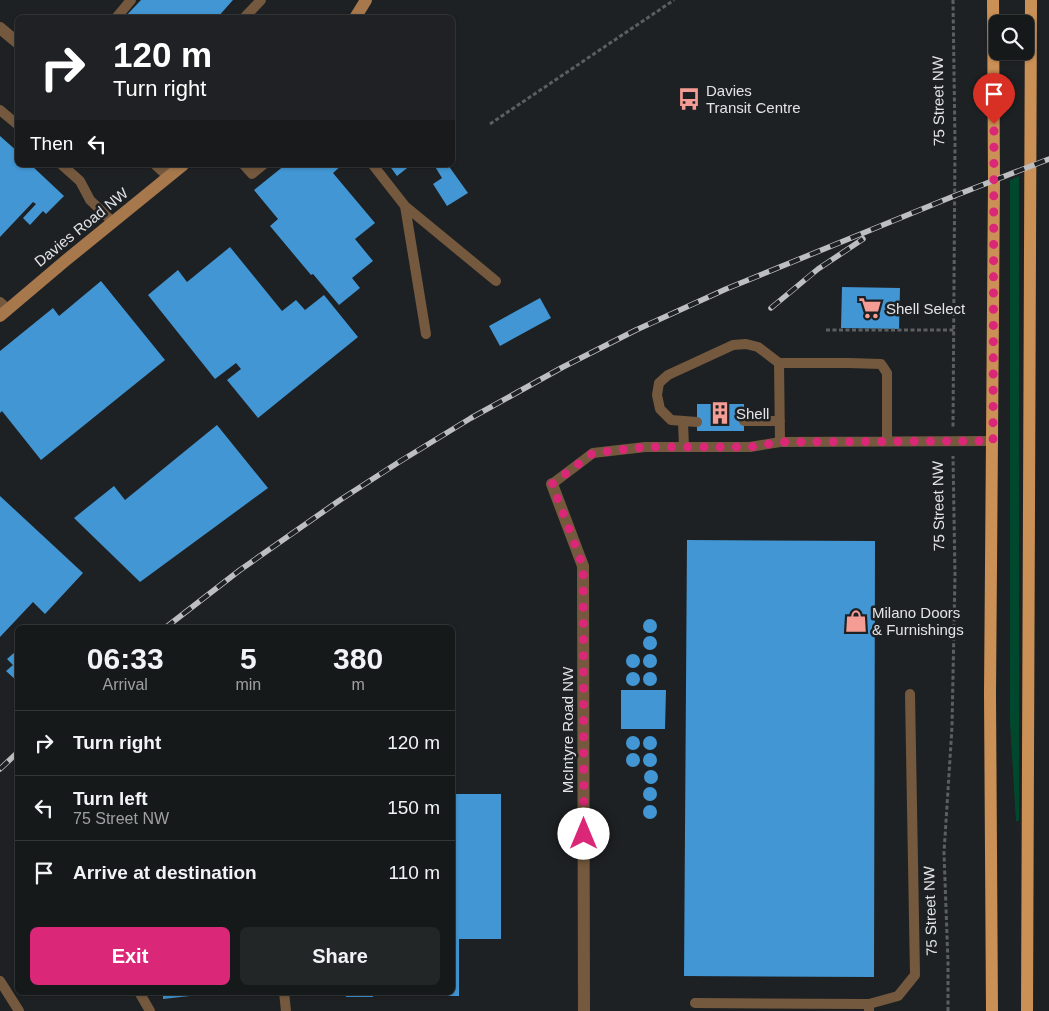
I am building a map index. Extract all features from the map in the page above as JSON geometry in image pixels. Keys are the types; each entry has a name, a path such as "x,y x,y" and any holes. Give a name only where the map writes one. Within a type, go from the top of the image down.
{"main road":[{"path":"992,1011 990,694 993,441 993,0"},
{"path":"1027,1011 1031,0"}],"street":[{"path":"356,15 366,0"},
{"path":"2,32 15,41"},
{"path":"159,167 169,176"},
{"name":"Davies Road NW","path":"3,309 180,167"},
{"name":"McIntyre Road NW","path":"552,484 583,566 584,1011"}],"lane":[{"path":"118,15 131,0"},
{"path":"247,15 261,0"},
{"path":"0,110 15,122"},
{"path":"64,167 80,181 90,200 113,222"},
{"path":"246,167 252,174 261,167"},
{"path":"375,167 406,206 496,281"},
{"path":"406,206 426,334"},
{"path":"697,422 671,420 660,409 657,395 659,383 668,374 733,345 746,344 758,347 779,363 881,364 887,373 888,441"},
{"path":"779,363 780,442"},
{"path":"744,421 780,421"},
{"path":"684,422 684,447"},
{"path":"552,484 593,453 645,447 750,447 780,442 993,441"},
{"path":"695,1003 869,1008 898,996 914,976 910,694"},
{"path":"0,982 18,1011"},
{"path":"141,995 150,1011"},
{"path":"284,995 286,1011"}],"path":[{"path":"490,124 674,0"},
{"name":"75 Street NW","path":"948,1011 944,853 952,727 955,575 953,441 955,143 953,0"},
{"path":"826,330 955,330"}],"green space":[{"path":"1019,176 1019,821 1016,821 1010,722 1010,180"}],"building":[{"path":"141,0 233,0 220,15 127,15"},
{"path":"0,136 15,149 15,167 33,167 64,196 46,214 43,211 30,225 23,218 36,204 33,202 0,237"},
{"path":"283,167 340,167 333,173 375,223 355,239 373,261 352,278 360,288 339,305 270,226 278,219 254,190"},
{"path":"390,167 408,167 397,176"},
{"path":"435,167 449,167 468,193 447,206 433,184 442,178"},
{"path":"230,247 282,311 296,300 305,310 324,295 358,337 258,418 227,380 241,369 236,363 215,379 148,295 178,270 187,282"},
{"path":"101,281 165,360 41,460 2,411 0,413 0,351 53,308 59,316"},
{"name":"Shell Select","path":"842,287 900,288 899,329 841,328"},
{"path":"540,298 551,318 500,346 489,326"},
{"name":"Shell","path":"697,404 744,404 744,431 697,431"},
{"path":"217,425 268,488 140,582 74,518 114,486 125,500"},
{"path":"0,496 83,573 45,614 33,602 0,637"},
{"path":"687,540 875,541 874,977 684,976"},
{"path":"647,619 653,619 657,626 653,633 647,633 643,629 643,623"},
{"path":"647,636 653,636 657,643 653,650 647,650 643,646 643,640"},
{"path":"15,652 15,679 6,671 13,665 7,659"},
{"path":"630,654 636,654 640,661 636,668 630,668 626,664 626,658"},
{"path":"647,654 653,654 657,661 653,668 647,668 643,664 643,658"},
{"path":"630,672 636,672 640,679 636,686 630,686 626,682 626,676"},
{"path":"647,672 653,672 657,679 653,686 647,686 643,682 643,676"},
{"path":"621,690 666,690 665,729 621,729"},
{"path":"630,736 636,736 640,743 636,750 630,750 626,746 626,740"},
{"path":"647,736 653,736 657,743 653,750 647,750 643,746 643,740"},
{"path":"630,753 636,753 640,760 636,767 630,767 626,763 626,757"},
{"path":"647,753 653,753 657,760 653,767 647,767 643,763 643,757"},
{"path":"648,770 654,770 658,777 654,784 648,784 644,780 644,774"},
{"path":"647,787 653,787 657,794 653,801 647,801 643,797 643,791"},
{"path":"455,794 501,794 501,939 459,939 459,996 427,996 455,995"},
{"path":"647,805 653,805 657,812 653,819 647,819 643,815 643,809"},
{"path":"163,995 199,995 163,999"},
{"path":"346,995 373,995 373,997 346,997"}],"railway":[{"path":"169,625 240,570 340,500 471,418 563,367 636,330 726,289 1049,159"},
{"path":"771,308 818,269 863,239"},
{"path":"0,769 15,755"}],"place":[{"name":"Davies Transit Centre","path":"689,99"},
{"name":"Shell Select","path":"870,308"},
{"name":"Shell","path":"720,413"},
{"name":"Milano Doors & Furnishings","path":"856,621"}],"route":[{"path":"584,834 583,566 552,484 593,453 645,447 750,447 780,442 993,441 994,124"}]}
